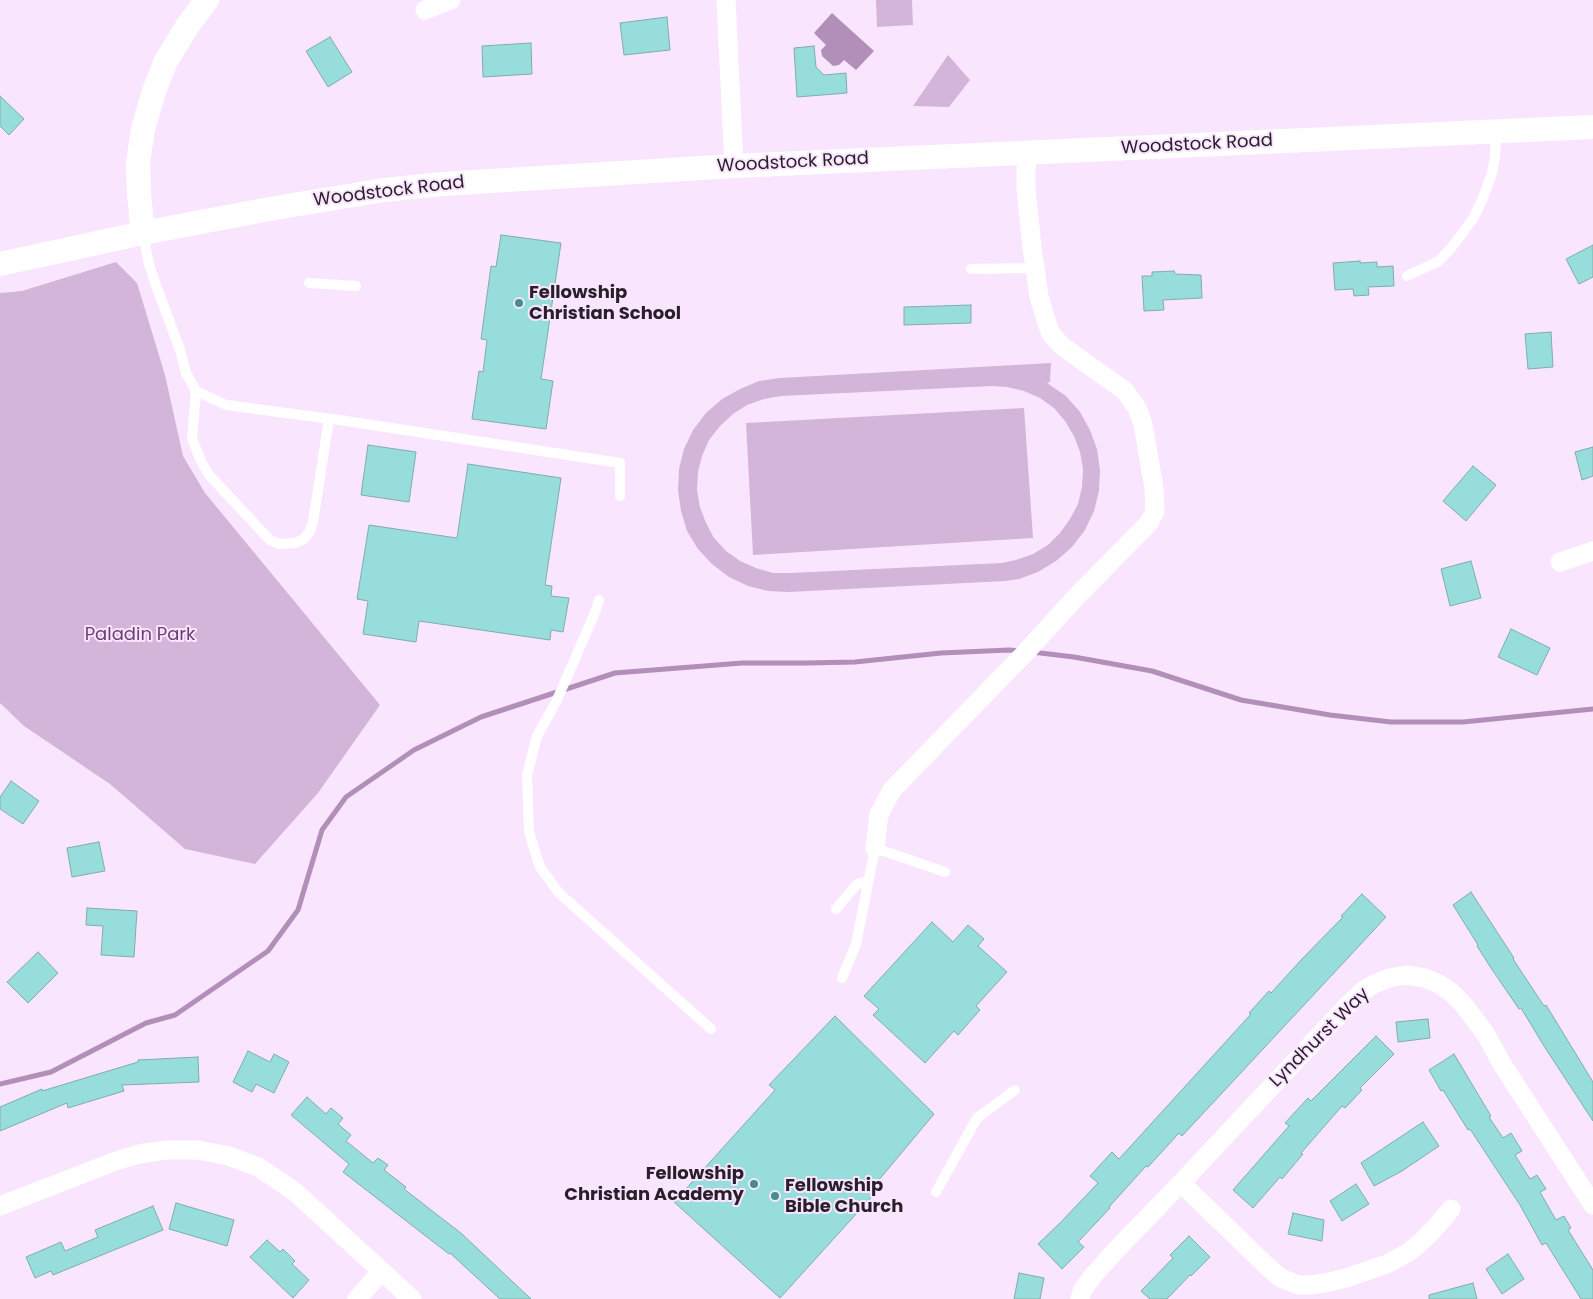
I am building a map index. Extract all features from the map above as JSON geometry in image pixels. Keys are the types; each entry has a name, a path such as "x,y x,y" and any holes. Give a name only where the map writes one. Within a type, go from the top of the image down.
{"street":[{"path":"144,234 138,196 138,163 143,129 154,91 166,61 188,26 208,0"},
{"path":"425,10 451,0"},
{"path":"726,0 734,166"},
{"name":"Woodstock Road","path":"0,264 276,208 384,190 504,179 734,166 1593,127"},
{"path":"875,848 879,814 892,790 1148,524 1155,512 1154,488 1143,424 1137,408 1125,391 1062,346 1051,334 1039,296 1032,247 1026,189 1028,152"},
{"path":"1560,562 1593,551"},
{"name":"Lyndhurst Way","path":"1080,1299 1082,1291 1092,1277 1116,1250 1363,991 1389,978 1406,975 1425,978 1451,992 1463,1004 1485,1033 1502,1064 1593,1205"},
{"path":"0,1206 116,1161 139,1154 167,1150 198,1150 229,1156 258,1168 294,1191 412,1299"},
{"path":"1181,1184 1271,1270 1281,1278 1298,1285 1325,1283 1387,1264 1409,1252 1421,1242 1451,1209"},
{"path":"357,1299 382,1271"}],"lane":[{"path":"1407,276 1439,261 1473,219 1492,173 1496,131"},
{"path":"144,234 149,265 180,350 186,373 196,391 192,439 202,464 209,475 270,540 280,544 295,543 304,539 310,532 329,419"},
{"path":"971,269 1035,268"},
{"path":"309,283 356,286"},
{"path":"196,391 226,405 620,463 620,496"},
{"path":"599,600 556,702 537,736 527,775 529,832 540,867 559,893 711,1029"},
{"path":"842,978 856,944 875,848 945,872"},
{"path":"836,909 858,884 868,881"},
{"path":"936,1192 977,1118 1015,1090"}],"green space":[{"path":"876,0 912,0 913,25 877,27"},
{"path":"948,55 970,80 949,107 913,106"},
{"name":"Paladin Park","path":"116,262 137,283 165,375 183,456 205,493 380,705 318,793 255,864 185,849 110,784 24,726 0,703 0,293 22,291"},
{"path":"1051,363 1050,382 1047,383 1066,396 1080,412 1090,430 1097,449 1100,470 1099,491 1094,511 1085,530 1072,547 1056,561 1038,572 1019,579 789,592 768,591 748,586 729,577 712,564 698,549 687,531 681,511 678,490 679,469 684,449 693,430 706,413 722,399 740,389 759,381 780,378","holes":["992,386 1024,391 1040,398 1054,408 1074,436 1080,452 1083,469 1082,487 1078,504 1070,519 1048,545 1033,554 1002,563 773,573 740,561 726,551 714,538 706,523 700,507 697,490 698,472 702,456 709,440 720,426 747,405 781,396"]},
{"path":"1024,408 1033,538 753,555 746,423"}],"shaded area":[{"path":"832,13 874,51 856,70 844,60 839,65 833,66 822,56 821,50 826,45 814,33"}],"building":[{"path":"667,17 670,50 624,55 620,23"},
{"path":"330,37 352,72 328,87 306,51"},
{"path":"531,43 532,74 483,77 482,46"},
{"path":"814,46 816,67 824,75 846,73 847,93 797,97 794,48"},
{"path":"0,96 24,119 9,135 0,126"},
{"name":"Fellowship Christian School","path":"501,235 561,243 541,379 553,381 546,429 472,419 479,371 483,372 487,340 481,339 491,266 496,267"},
{"path":"1593,245 1593,277 1579,284 1566,259"},
{"path":"1360,261 1360,263 1377,262 1377,267 1393,266 1394,286 1368,287 1369,295 1354,296 1353,289 1335,290 1333,263"},
{"path":"1174,271 1175,274 1201,275 1202,298 1163,300 1164,310 1144,311 1142,276 1152,276 1152,272"},
{"path":"971,305 971,323 904,325 904,307"},
{"path":"1551,332 1553,367 1528,369 1525,334"},
{"path":"368,445 416,452 409,502 361,495"},
{"path":"1593,447 1593,476 1582,480 1575,452"},
{"path":"468,464 561,478 545,585 552,586 551,596 569,598 563,632 551,630 550,640 419,621 416,642 363,634 368,601 357,599 369,525 457,538"},
{"path":"1473,466 1496,485 1466,521 1443,501"},
{"path":"1471,561 1481,598 1450,606 1441,569"},
{"path":"1511,629 1550,648 1537,675 1498,657"},
{"path":"11,781 39,801 23,824 0,809 0,797"},
{"path":"99,842 105,871 72,877 67,848"},
{"path":"1471,892 1544,1006 1546,1005 1593,1082 1593,1121 1521,1008 1519,1009 1491,968 1453,905"},
{"path":"1362,894 1386,917 1182,1136 1179,1133 1148,1167 1146,1166 1078,1242 1084,1247 1062,1269 1038,1244 1098,1183 1090,1176 1112,1152 1119,1159 1251,1014 1249,1013 1269,991 1271,993 1343,917 1341,916"},
{"path":"87,908 137,911 134,957 101,955 103,926 86,925"},
{"path":"932,922 953,942 968,925 984,939 978,946 1007,972 976,1006 980,1010 958,1035 954,1031 925,1063 873,1015 879,1009 864,996"},
{"path":"38,952 58,973 28,1003 7,982"},
{"path":"835,1016 934,1114 873,1187 877,1191 780,1298 674,1202 775,1090 769,1085"},
{"path":"1428,1019 1430,1038 1398,1042 1396,1022"},
{"path":"1376,1036 1394,1054 1360,1088 1362,1090 1345,1108 1342,1106 1301,1153 1303,1154 1282,1179 1280,1177 1253,1208 1233,1190 1289,1126 1285,1123 1308,1098 1311,1101"},
{"path":"248,1051 270,1062 274,1054 289,1062 274,1093 256,1084 252,1092 233,1082"},
{"path":"1454,1054 1491,1116 1489,1117 1503,1138 1511,1133 1522,1151 1515,1155 1530,1179 1537,1175 1546,1189 1540,1192 1556,1220 1564,1216 1571,1228 1568,1230 1593,1270 1593,1299 1581,1299 1546,1243 1542,1245 1520,1205 1443,1090 1441,1091 1429,1070"},
{"path":"198,1057 199,1082 122,1085 124,1091 68,1108 67,1103 0,1131 0,1107 42,1089 42,1091 138,1062 138,1060"},
{"path":"307,1097 326,1114 331,1108 343,1118 338,1124 351,1135 346,1141 373,1163 378,1158 388,1165 384,1170 406,1187 404,1189 462,1234 531,1299 500,1299 450,1253 343,1172 349,1164 291,1115"},
{"path":"1423,1122 1439,1146 1402,1171 1374,1186 1361,1163"},
{"path":"1356,1184 1369,1204 1342,1221 1330,1201"},
{"path":"176,1203 234,1220 227,1246 169,1229"},
{"path":"153,1206 163,1230 53,1275 51,1271 35,1278 26,1257 61,1242 65,1251 98,1237 95,1230"},
{"path":"1293,1213 1324,1220 1322,1241 1288,1234"},
{"path":"1189,1236 1210,1257 1167,1299 1150,1299 1141,1291 1173,1258 1170,1255"},
{"path":"267,1240 280,1252 283,1249 295,1261 292,1264 309,1280 293,1298 250,1257"},
{"path":"1508,1254 1524,1279 1502,1294 1486,1269"},
{"path":"1019,1273 1044,1278 1040,1299 1014,1299"},
{"path":"1473,1283 1477,1299 1429,1299 1429,1295"}],"waterway":[{"path":"0,1084 51,1072 146,1023 175,1015 268,951 298,910 322,830 346,797 414,750 481,717 615,673 742,663 855,662 941,653 1021,651"},
{"path":"1032,652 1074,657 1152,671 1241,700 1330,715 1391,722 1463,722 1593,709"}],"place":[{"name":"Fellowship Christian School","path":"519,303"},
{"name":"Fellowship Christian Academy","path":"754,1184"},
{"name":"Fellowship Bible Church","path":"775,1196"}]}
